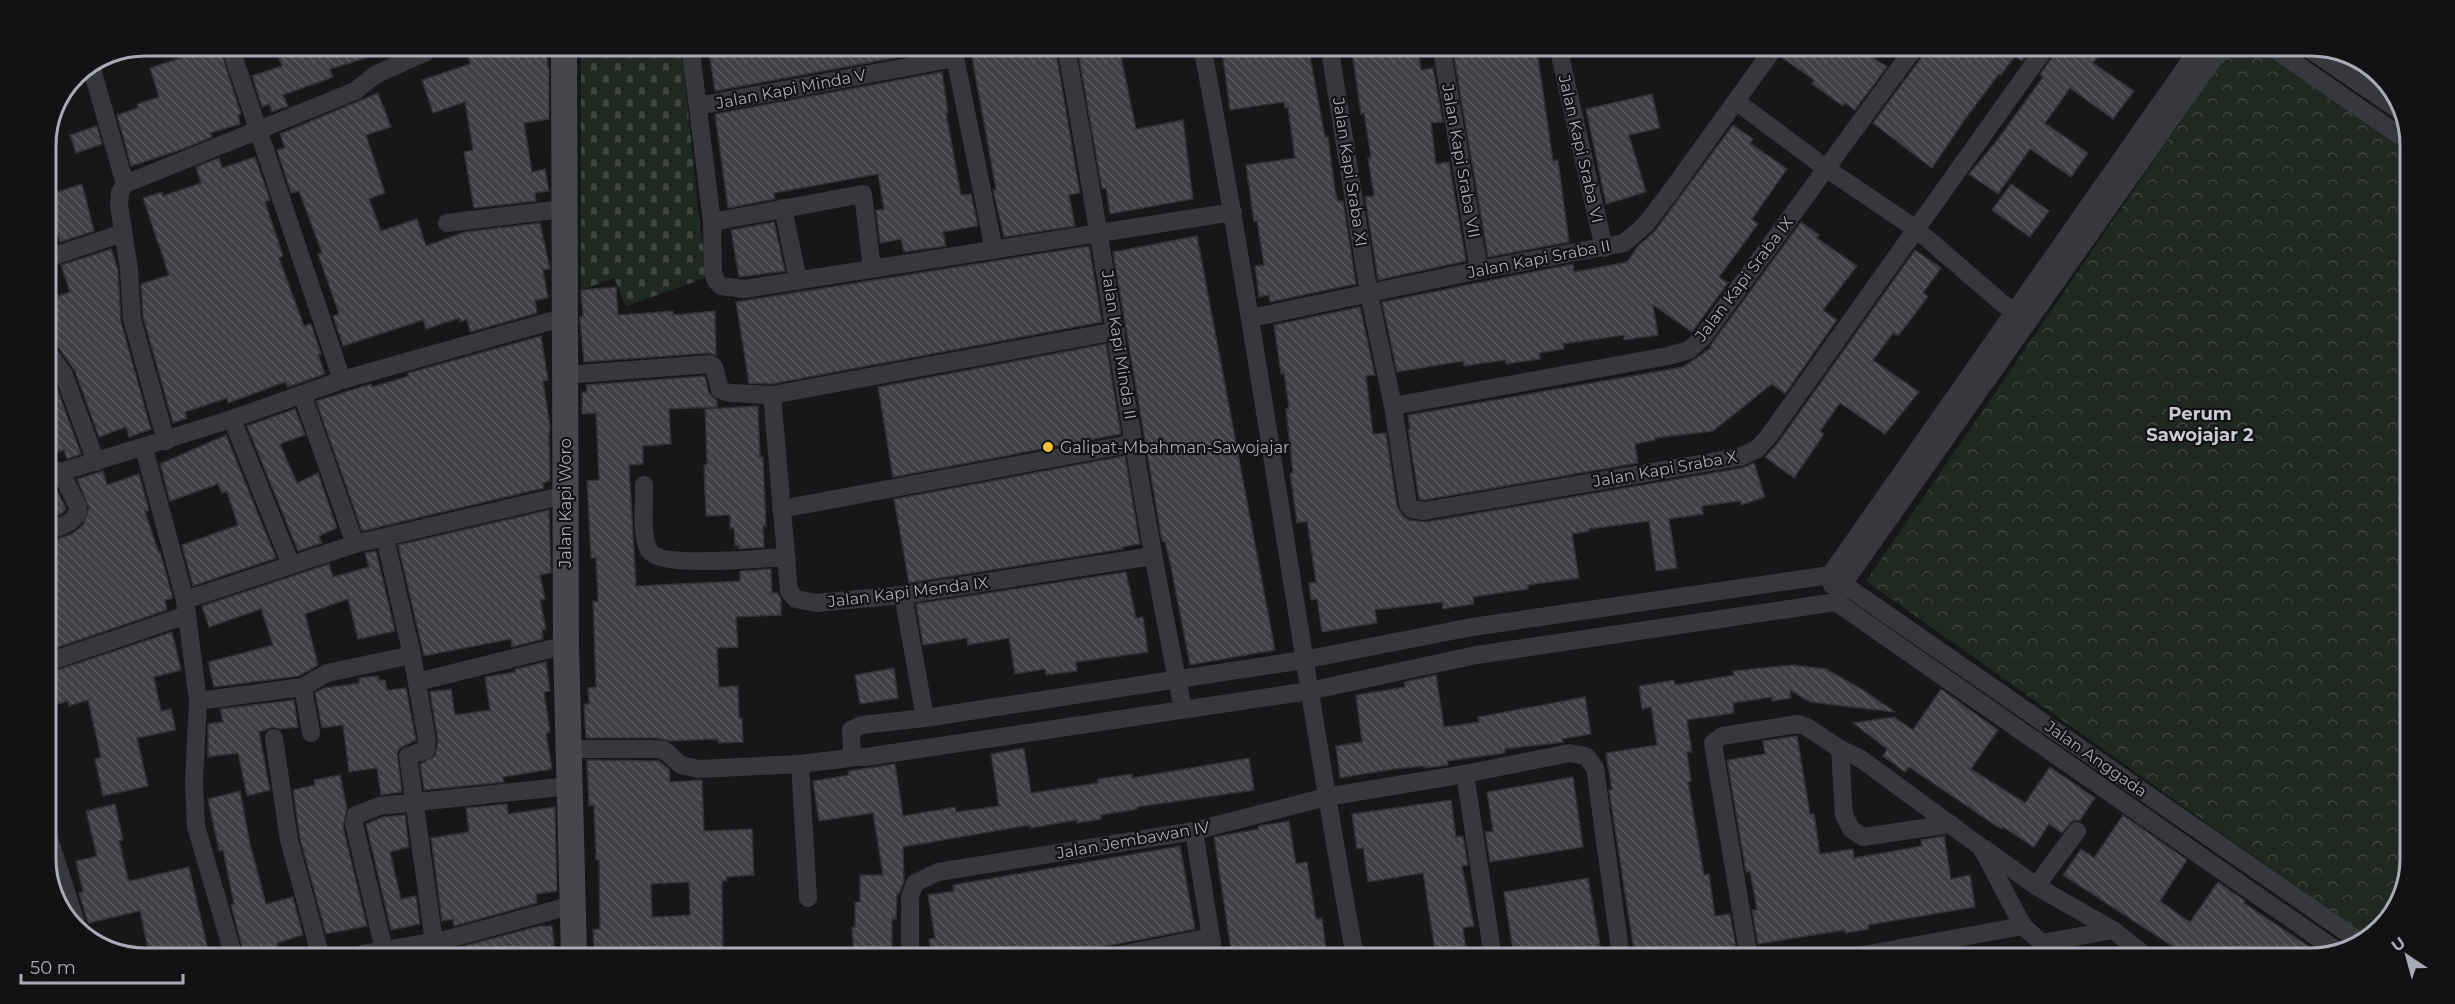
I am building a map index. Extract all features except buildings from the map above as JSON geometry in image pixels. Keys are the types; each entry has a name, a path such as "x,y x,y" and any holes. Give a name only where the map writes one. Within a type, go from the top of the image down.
{"street":[{"path":"233,55 342,380"},
{"path":"125,184 355,91 375,75 419,55"},
{"name":"Jalan Kapi Woro","path":"564,55 566,645 574,948"},
{"path":"692,55 712,222 713,273 721,286 744,289 1233,212"},
{"path":"955,55 994,250"},
{"name":"Jalan Kapi Minda V","path":"698,106 955,55"},
{"name":"Jalan Kapi Minda II","path":"1068,55 1101,233 1153,556 1183,709"},
{"path":"1204,55 1251,318 1303,660 1353,948"},
{"name":"Jalan Kapi Sraba XI","path":"1331,55 1369,294"},
{"name":"Jalan Kapi Sraba VII","path":"1443,55 1479,270"},
{"name":"Jalan Kapi Sraba VI","path":"1560,55 1604,248"},
{"name":"Jalan Kapi Sraba II","path":"1251,318 1479,270 1624,243 1645,225 1769,55"},
{"name":"Jalan Kapi Sraba IX","path":"1393,406 1668,356 1689,350 1703,337 1909,55"},
{"name":"Jalan Kapi Sraba X","path":"1369,294 1393,406 1408,504 1412,509 1424,512 1740,457 1757,449 1768,437 2040,55"},
{"path":"2022,317 2194,55"},
{"path":"569,749 664,750 681,765 699,769 800,764 1309,691 1476,655 1836,602 1837,580 2022,317 2216,55"},
{"path":"2283,55 2398,135"},
{"path":"2320,56 2390,104"},
{"path":"93,73 125,184 118,199 129,269 132,319 166,441"},
{"path":"1737,102 1827,169 1916,229 2022,317"},
{"path":"712,222 863,194 872,269"},
{"path":"783,208 798,280"},
{"path":"447,223 487,216 563,209"},
{"path":"55,256 123,233"},
{"path":"56,528 72,521 78,513 78,507 57,472 166,441 342,380 565,317"},
{"path":"565,375 710,364 714,367 720,390 730,393 772,395 1116,332"},
{"path":"55,362 64,375 96,462"},
{"path":"302,394 355,544"},
{"name":"Jalan Kapi Menda IX","path":"772,395 789,591 803,601 816,603 903,595 1153,556"},
{"path":"232,419 291,565"},
{"path":"782,509 1135,443"},
{"path":"144,448 186,608 198,701 194,782 196,826 231,948"},
{"path":"645,484 645,535 650,551 656,557 678,562 787,556"},
{"path":"56,659 291,565 355,544 565,495"},
{"path":"385,538 412,656 428,747 422,753 408,756 414,801 444,945"},
{"path":"858,757 852,752 851,745 851,730 855,727 1303,660 1472,627 1837,580"},
{"name":"Jalan Anggada","path":"1837,580 2353,937"},
{"path":"903,595 925,718"},
{"name":"Jalan Anggada","path":"1836,602 2330,946"},
{"path":"1472,627 1476,655"},
{"path":"417,682 566,645"},
{"path":"198,701 303,687 327,673 412,656"},
{"path":"303,687 311,733"},
{"path":"1747,948 1713,743 1722,736 1798,724 1861,759 2036,886 2114,930 2136,948"},
{"path":"274,738 289,840 318,948"},
{"path":"1840,749 1844,815 1851,829 1863,837 1951,824"},
{"name":"Jalan Jembawan IV","path":"910,948 910,896 915,883 938,872 1194,831 1326,797 1465,774 1569,753 1586,756 1595,768 1620,948"},
{"path":"800,764 808,898"},
{"path":"1465,774 1492,948"},
{"path":"384,948 354,819 356,815 380,806 414,801 570,786"},
{"path":"1194,831 1213,948"},
{"path":"2036,886 2078,831"},
{"path":"1981,847 2023,926 2042,948"},
{"path":"56,862 72,910"},
{"path":"408,948 444,945 573,905"},
{"path":"1901,948 2023,926"},
{"path":"2051,948 2114,930"},
{"path":"1155,948 1211,937"}],"green space":[{"path":"581,55 682,55 700,227 708,277 626,306 614,278 581,290"},
{"path":"2226,55 2270,55 2399,147 2400,859 2398,877 2388,904 2381,914 2361,932 1866,581"}],"place":[{"name":"Galipat-Mbahman-Sawojajar","path":"1048,447"}],"district":[{"name":"Perum Sawojajar 2","path":"2200,424"}]}
